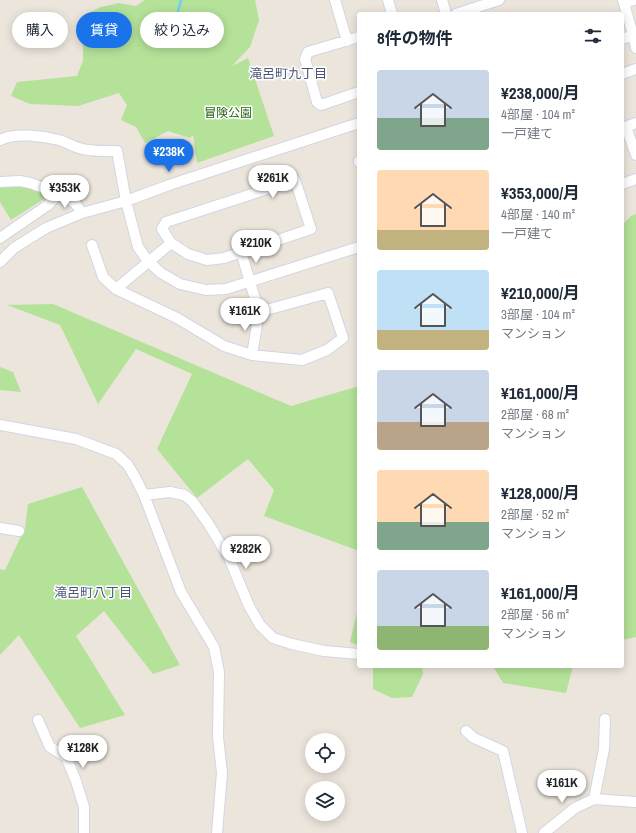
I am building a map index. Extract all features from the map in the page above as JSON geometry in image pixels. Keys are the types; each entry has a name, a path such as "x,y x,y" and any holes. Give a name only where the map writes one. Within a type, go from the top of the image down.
{"street":[{"path":"335,0 347,41"},
{"path":"388,0 391,12"},
{"path":"442,0 445,12"},
{"path":"461,12 499,0"},
{"path":"634,0 623,2 635,35 636,48"},
{"path":"624,38 635,35"},
{"path":"357,38 308,52 305,59 317,102 321,105 357,93"},
{"path":"624,73 636,69"},
{"path":"636,123 624,128 636,155"},
{"path":"0,262 14,248 46,228 82,213 126,201 169,185 357,124"},
{"path":"0,140 12,136 39,136 60,140 79,148 95,152 116,150 126,201 138,247 148,261 161,273 180,284 206,290 226,289 357,248"},
{"path":"624,183 636,179"},
{"path":"295,180 311,229 224,258 207,260 188,254 171,243 162,229 166,222 295,180"},
{"path":"0,182 20,181 59,193 75,203 82,213"},
{"path":"0,238 48,205 59,193"},
{"path":"116,289 171,243"},
{"path":"92,245 103,277 116,289 177,318 224,346 252,355 302,360 327,350 343,338 328,293 259,312"},
{"path":"241,252 259,312 252,355"},
{"path":"0,425 76,439 116,454 128,464 144,495 181,592 214,647 218,672 218,737 222,773 217,833"},
{"path":"144,495 170,492 184,495 192,501 208,523 229,558 249,606 260,625 273,638 324,651 357,654"},
{"path":"0,528 19,531"},
{"path":"594,799 604,749 605,719"},
{"path":"38,720 50,747 66,757 76,781 84,807 84,833"},
{"path":"466,730 474,738 503,751 522,833"},
{"path":"544,833 575,808 594,799 636,802"}],"green space":[{"name":"冒険公園","path":"145,0 255,0 259,20 250,47 232,66 248,58 274,136 197,163 193,135 190,138 168,131 145,143 136,127 121,120 127,105 119,93 78,106 30,104 11,96 17,82 77,76 83,61 83,48 132,48 132,12 91,12 101,7 119,3 136,6"},
{"path":"19,185 43,192 44,199 11,220 0,202 0,186"},
{"path":"636,214 636,637 624,640 624,223 631,216"},
{"path":"53,304 291,406 357,387 357,550 264,516 274,490 248,459 197,498 157,449 192,374 136,349 98,404 60,325 7,305"},
{"path":"0,367 13,372 21,392 0,390"},
{"path":"82,487 180,665 153,674 104,611 76,636 125,715 80,728 19,635 0,655 0,569 5,570 25,528 28,504"},
{"path":"357,612 357,645 350,642"},
{"path":"373,668 422,668 423,674 412,697 392,698 373,689"},
{"path":"494,668 572,668 566,693 503,683"}],"waterway":[{"path":"178,11 181,0"}],"district":[{"name":"滝呂町九丁目","path":"288,73"},
{"name":"滝呂町八丁目","path":"93,592"}]}
